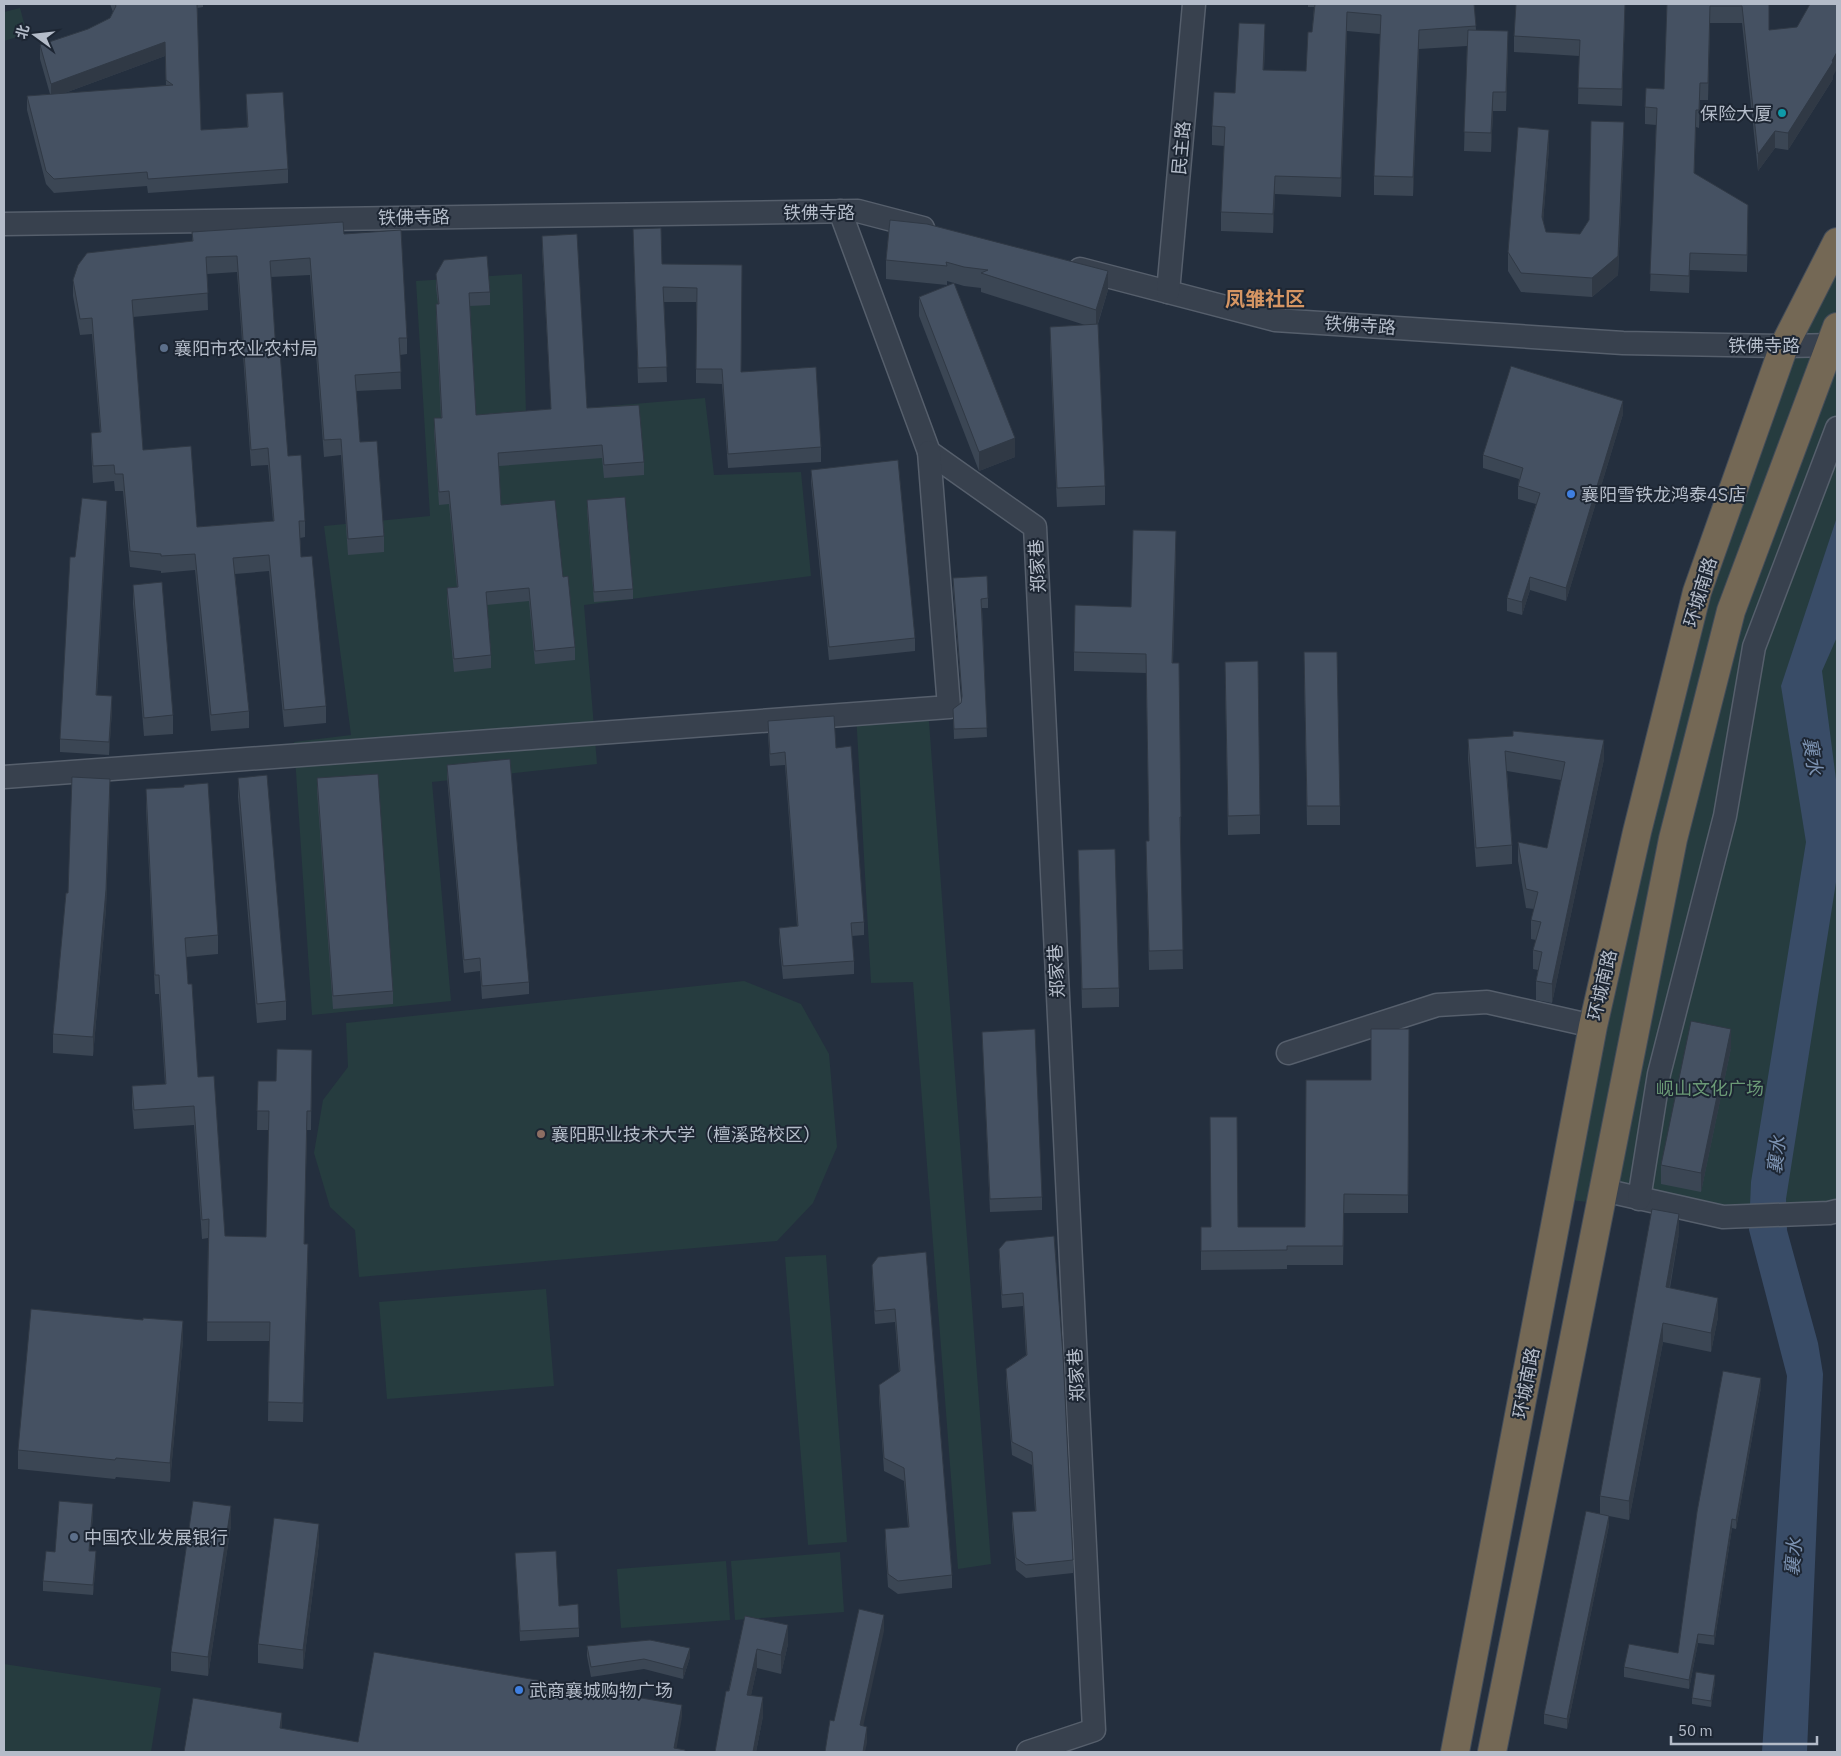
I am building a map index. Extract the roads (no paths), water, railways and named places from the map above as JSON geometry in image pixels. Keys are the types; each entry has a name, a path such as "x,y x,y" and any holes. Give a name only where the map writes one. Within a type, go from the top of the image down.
{"highway":[{"name":"环城南路","path":"1455,1752 1593,1026 1637,832 1697,592 1784,346 1837,242"},
{"name":"环城南路","path":"1492,1752 1673,838 1731,611 1835,338"}],"street":[{"name":"民主路","path":"1168,292 1194,4"},
{"path":"4,777 949,707 930,452 840,211"},
{"name":"铁佛寺路","path":"4,224 858,211 945,234"},
{"name":"铁佛寺路","path":"1061,264 1275,320 1623,343 1784,346 1835,338"},
{"path":"1639,1199 1659,1074 1725,816 1754,647 1837,428"},
{"name":"郑家巷","path":"930,452 1035,527 1094,1730 1028,1752"},
{"path":"1288,1053 1438,1004 1487,1002 1593,1026"},
{"path":"1603,1190 1723,1216 1833,1212"}],"water":[{"name":"襄水","path":"1837,517 1837,637 1822,671 1837,787 1837,876 1786,1199 1787,1230 1818,1343 1823,1374 1807,1752 1762,1752 1787,1376 1749,1230 1751,1182 1806,842 1781,686"}],"place":[{"name":"保险大厦","path":"1782,113"},
{"name":"襄阳市农业农村局","path":"164,348"},
{"name":"襄阳雪铁龙鸿泰4S店","path":"1571,494"},
{"name":"襄阳职业技术大学（檀溪路校区）","path":"541,1134"},
{"name":"中国农业发展银行","path":"74,1537"},
{"name":"武商襄城购物广场","path":"519,1690"}],"district":[{"name":"凤雏社区","path":"1265,298"}],"park label":[{"name":"岘山文化广场","path":"1710,1088"}]}
